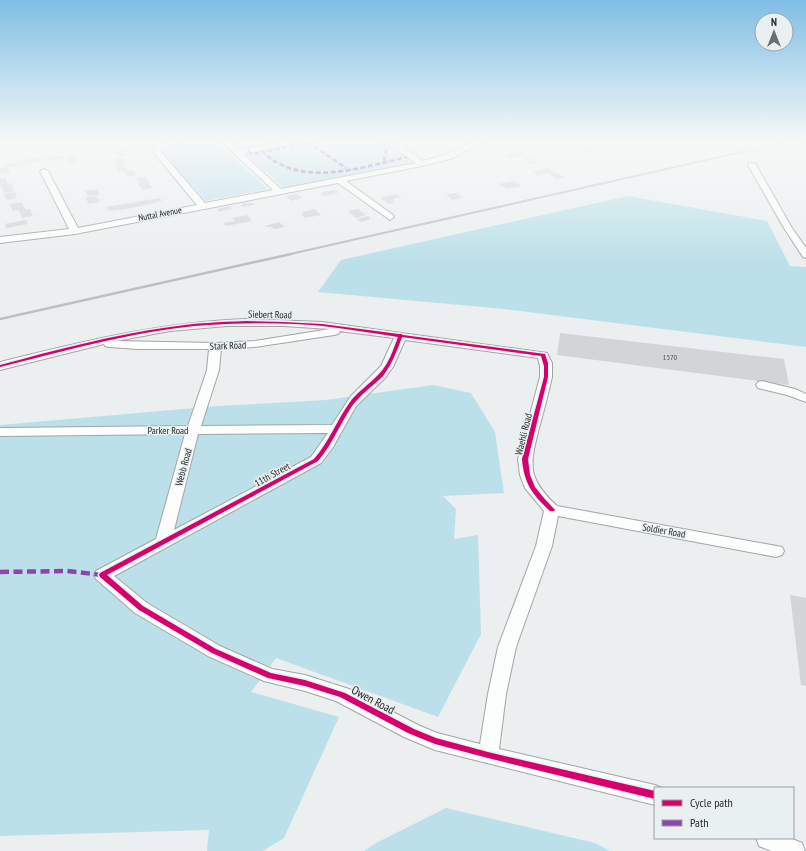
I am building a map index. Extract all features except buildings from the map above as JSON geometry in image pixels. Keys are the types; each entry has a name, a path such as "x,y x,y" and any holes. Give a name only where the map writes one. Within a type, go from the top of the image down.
{"street":[{"path":"50,182 75,231"},
{"path":"182,182 203,206"},
{"path":"269,182 279,191"},
{"name":"Nuttal Avenue","path":"0,240 75,231 330,182"},
{"path":"342,182 390,217"},
{"path":"762,182 788,228 806,255"},
{"name":"Siebert Road","path":"0,366 98,342 171,328 233,322 295,323 401,335 543,355"},
{"name":"Stark Road","path":"98,342 138,346 215,346 254,344 296,337 358,330"},
{"name":"11th Street","path":"102,576 316,460 325,450 336,428 352,403 363,389 384,371 391,361 401,335"},
{"name":"Webb Road","path":"163,542 193,430 215,360 215,346"},
{"name":"Waehli Road","path":"543,355 546,361 546,378 525,459 525,468 527,478 532,488 540,499 552,510"},
{"path":"762,385 791,392 806,398"},
{"name":"Parker Road","path":"0,432 336,428"},
{"path":"488,755 497,694 507,646 544,546 552,510"},
{"name":"Soldier Road","path":"552,510 776,551"},
{"name":"Owen Road","path":"102,576 141,608 214,652 270,676 305,683 342,695 411,731 435,741 654,795"},
{"path":"769,839 794,851"}],"shaded area":[{"path":"189,182 260,182 268,189 206,201"},
{"path":"277,182 319,182 288,188 284,188"},
{"path":"628,196 767,221 790,266 806,267 806,347 504,309 318,292 341,260"},
{"path":"433,385 471,393 495,432 504,493 443,496 456,509 454,539 478,535 481,634 438,717 276,658 251,692 339,717 284,838 263,851 207,851 209,830 0,836 0,425 218,406 326,400"},
{"path":"446,808 595,843 610,851 364,851 376,843"}],"railway":[{"path":"286,255 610,182"},
{"path":"0,319 291,254"}],"marked path":[{"path":"0,572 67,571 102,575"}],"cycle path":[{"path":"0,366 148,331 208,324 246,322 322,325 543,355 547,371 546,377 525,459 527,475 532,488 552,510"},
{"path":"401,335 394,354 387,367 352,403 331,440 316,460 102,575 141,608 214,651 270,676 305,683 342,695 411,731 435,741 654,795"}]}
